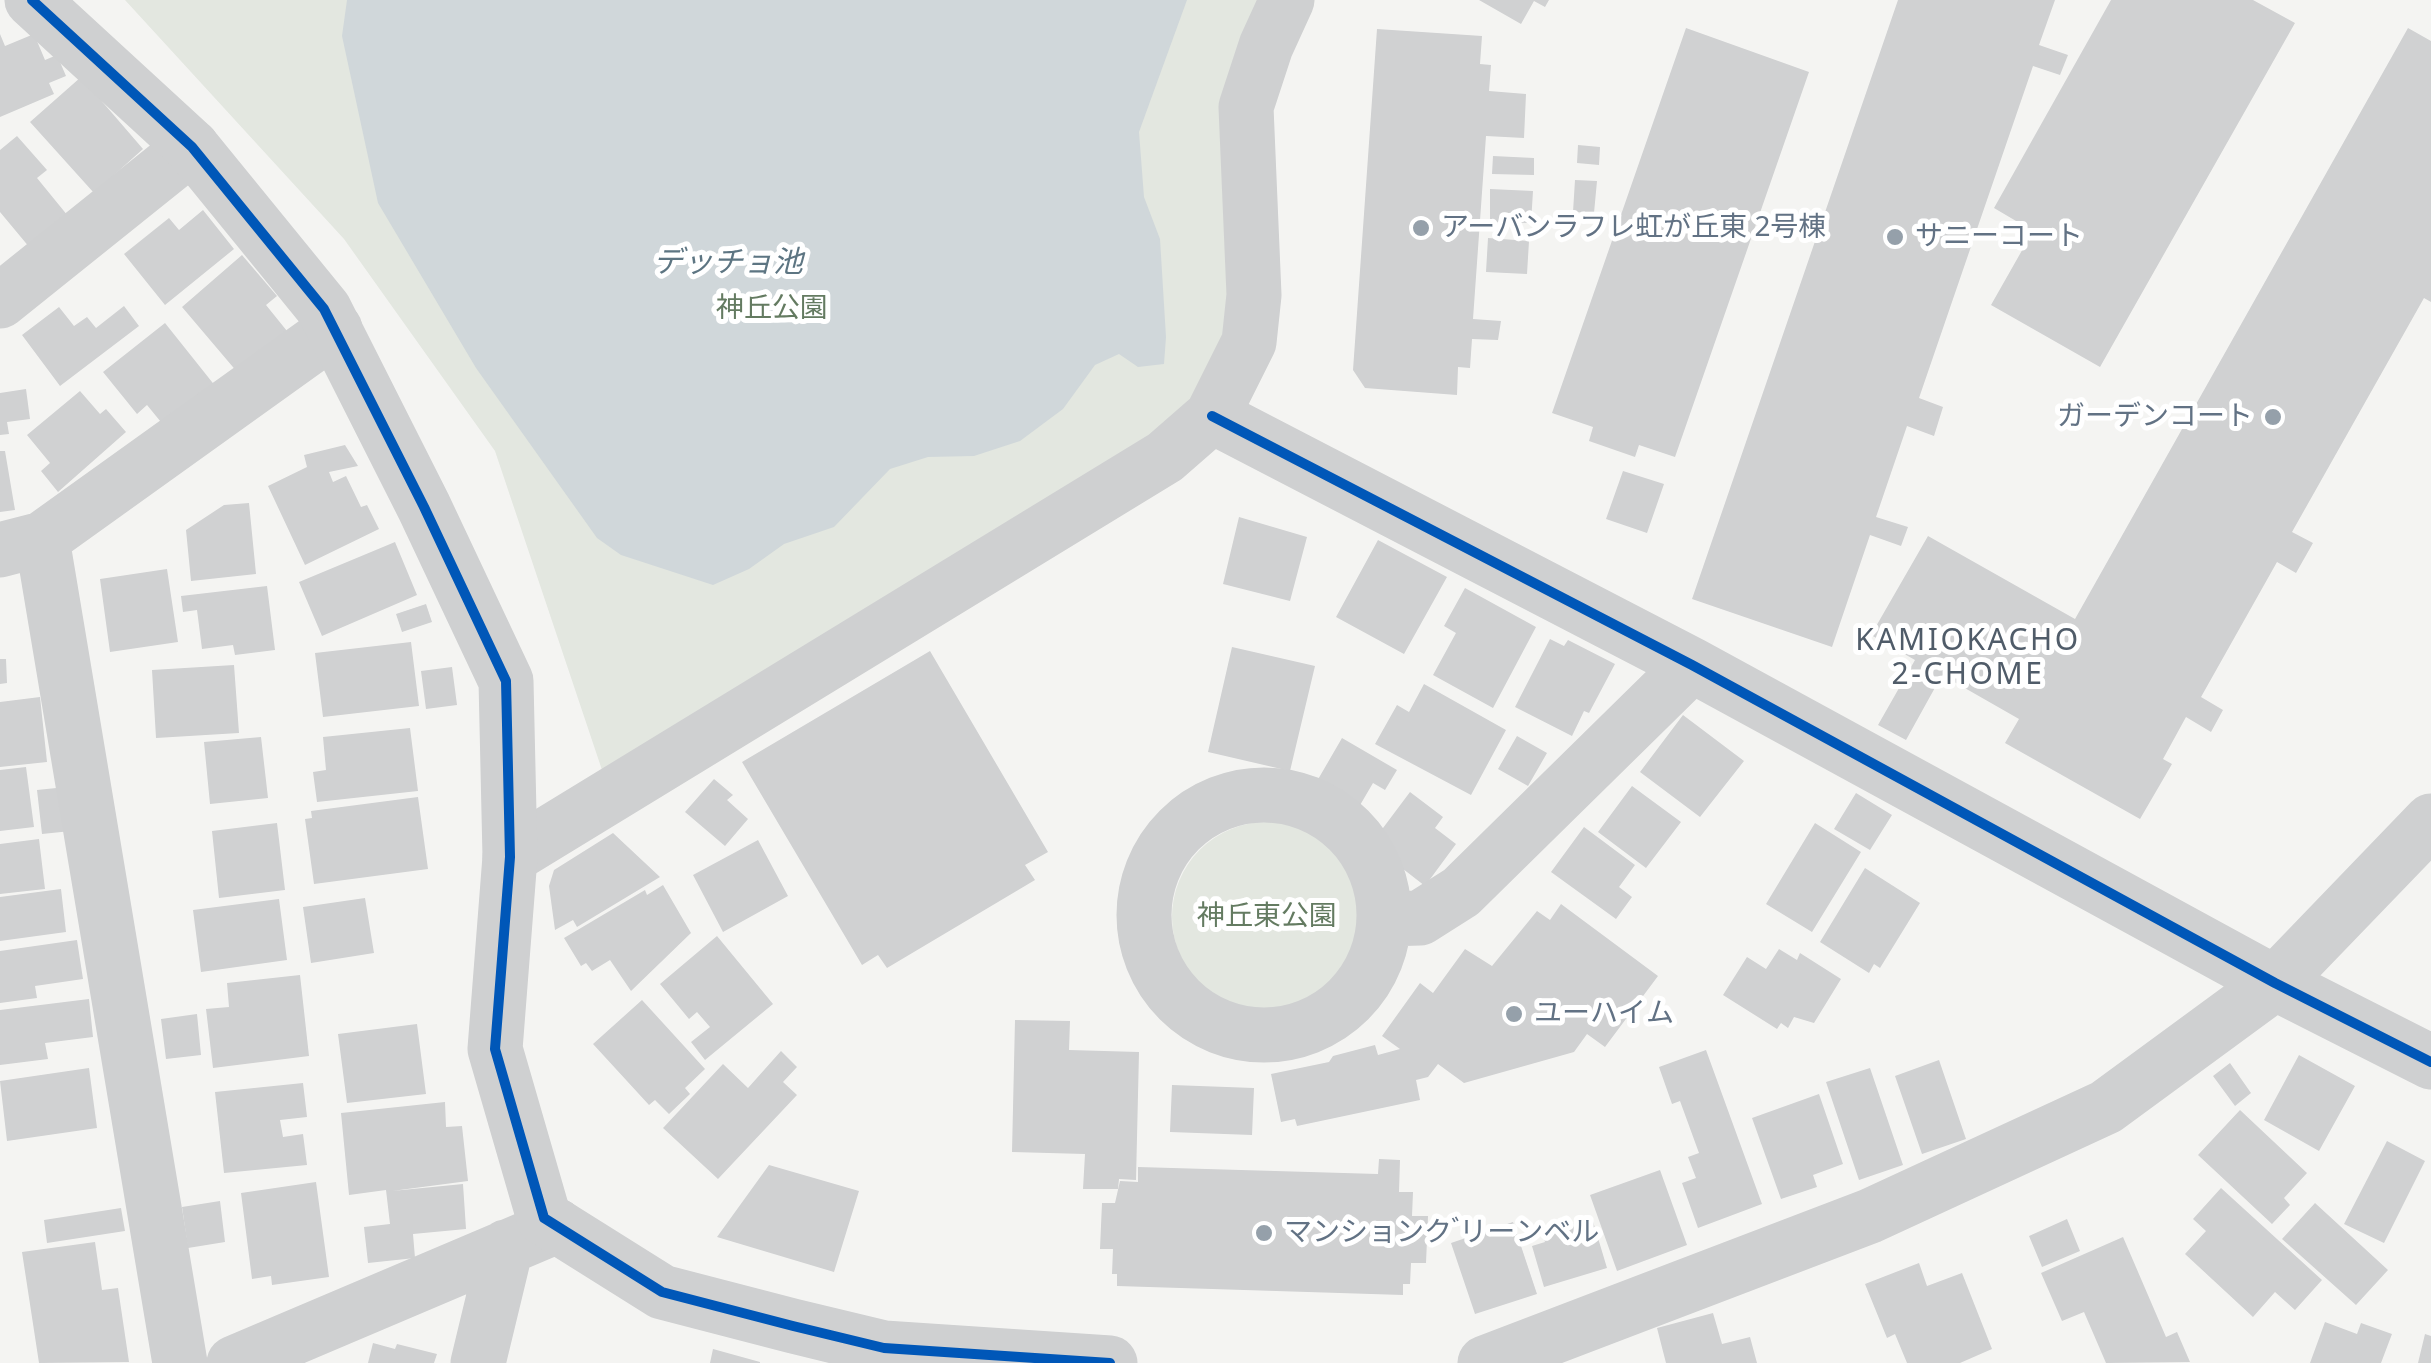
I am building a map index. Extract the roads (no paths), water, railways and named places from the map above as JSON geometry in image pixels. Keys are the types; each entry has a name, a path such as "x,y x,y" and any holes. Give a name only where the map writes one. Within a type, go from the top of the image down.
{"street":[{"path":"32,0 192,147 324,309 506,681 510,857 495,1048 544,1218 662,1292 862,1353 884,1348 1110,1363"},
{"path":"510,857 1165,457 1212,416 1248,342 1254,295 1246,107 1266,46 1287,0"},
{"path":"0,301 192,147"},
{"path":"180,1363 21,544 335,330"},
{"path":"1212,416 1692,665 2275,983 2431,1062"},
{"path":"1386,920 1420,918 1461,892 1692,665"},
{"path":"1266,791 1334,813 1372,856 1386,920 1376,967 1330,1019 1272,1038 1219,1030 1162,984 1140,918 1164,842 1202,809 1266,791"},
{"path":"1485,1363 1870,1216 2106,1107 2275,983 2431,822"},
{"path":"234,1363 557,1226"},
{"path":"478,1363 506,1247"}],"water":[{"name":"デッチョ池","path":"347,0 1187,0 1139,132 1144,197 1160,239 1164,364 1138,367 1119,354 1095,365 1063,409 1020,441 974,456 928,457 890,469 834,527 784,544 749,569 713,585 621,555 597,538 476,368 378,203 342,36"}],"place":[{"name":"アーバンラフレ虹が丘東 2号棟","path":"1421,228"},
{"name":"サニーコート","path":"1895,237"},
{"name":"ガーデンコート","path":"2273,417"},
{"name":"ユーハイム","path":"1514,1014"},
{"name":"マンションク ゙リーンベル","path":"1264,1233"}],"district":[{"name":"KAMIOKACHO 2-CHOME","path":"1968,658"}],"park label":[{"name":"神丘公園","path":"772,309"},
{"name":"神丘東公園","path":"1267,917"}]}
